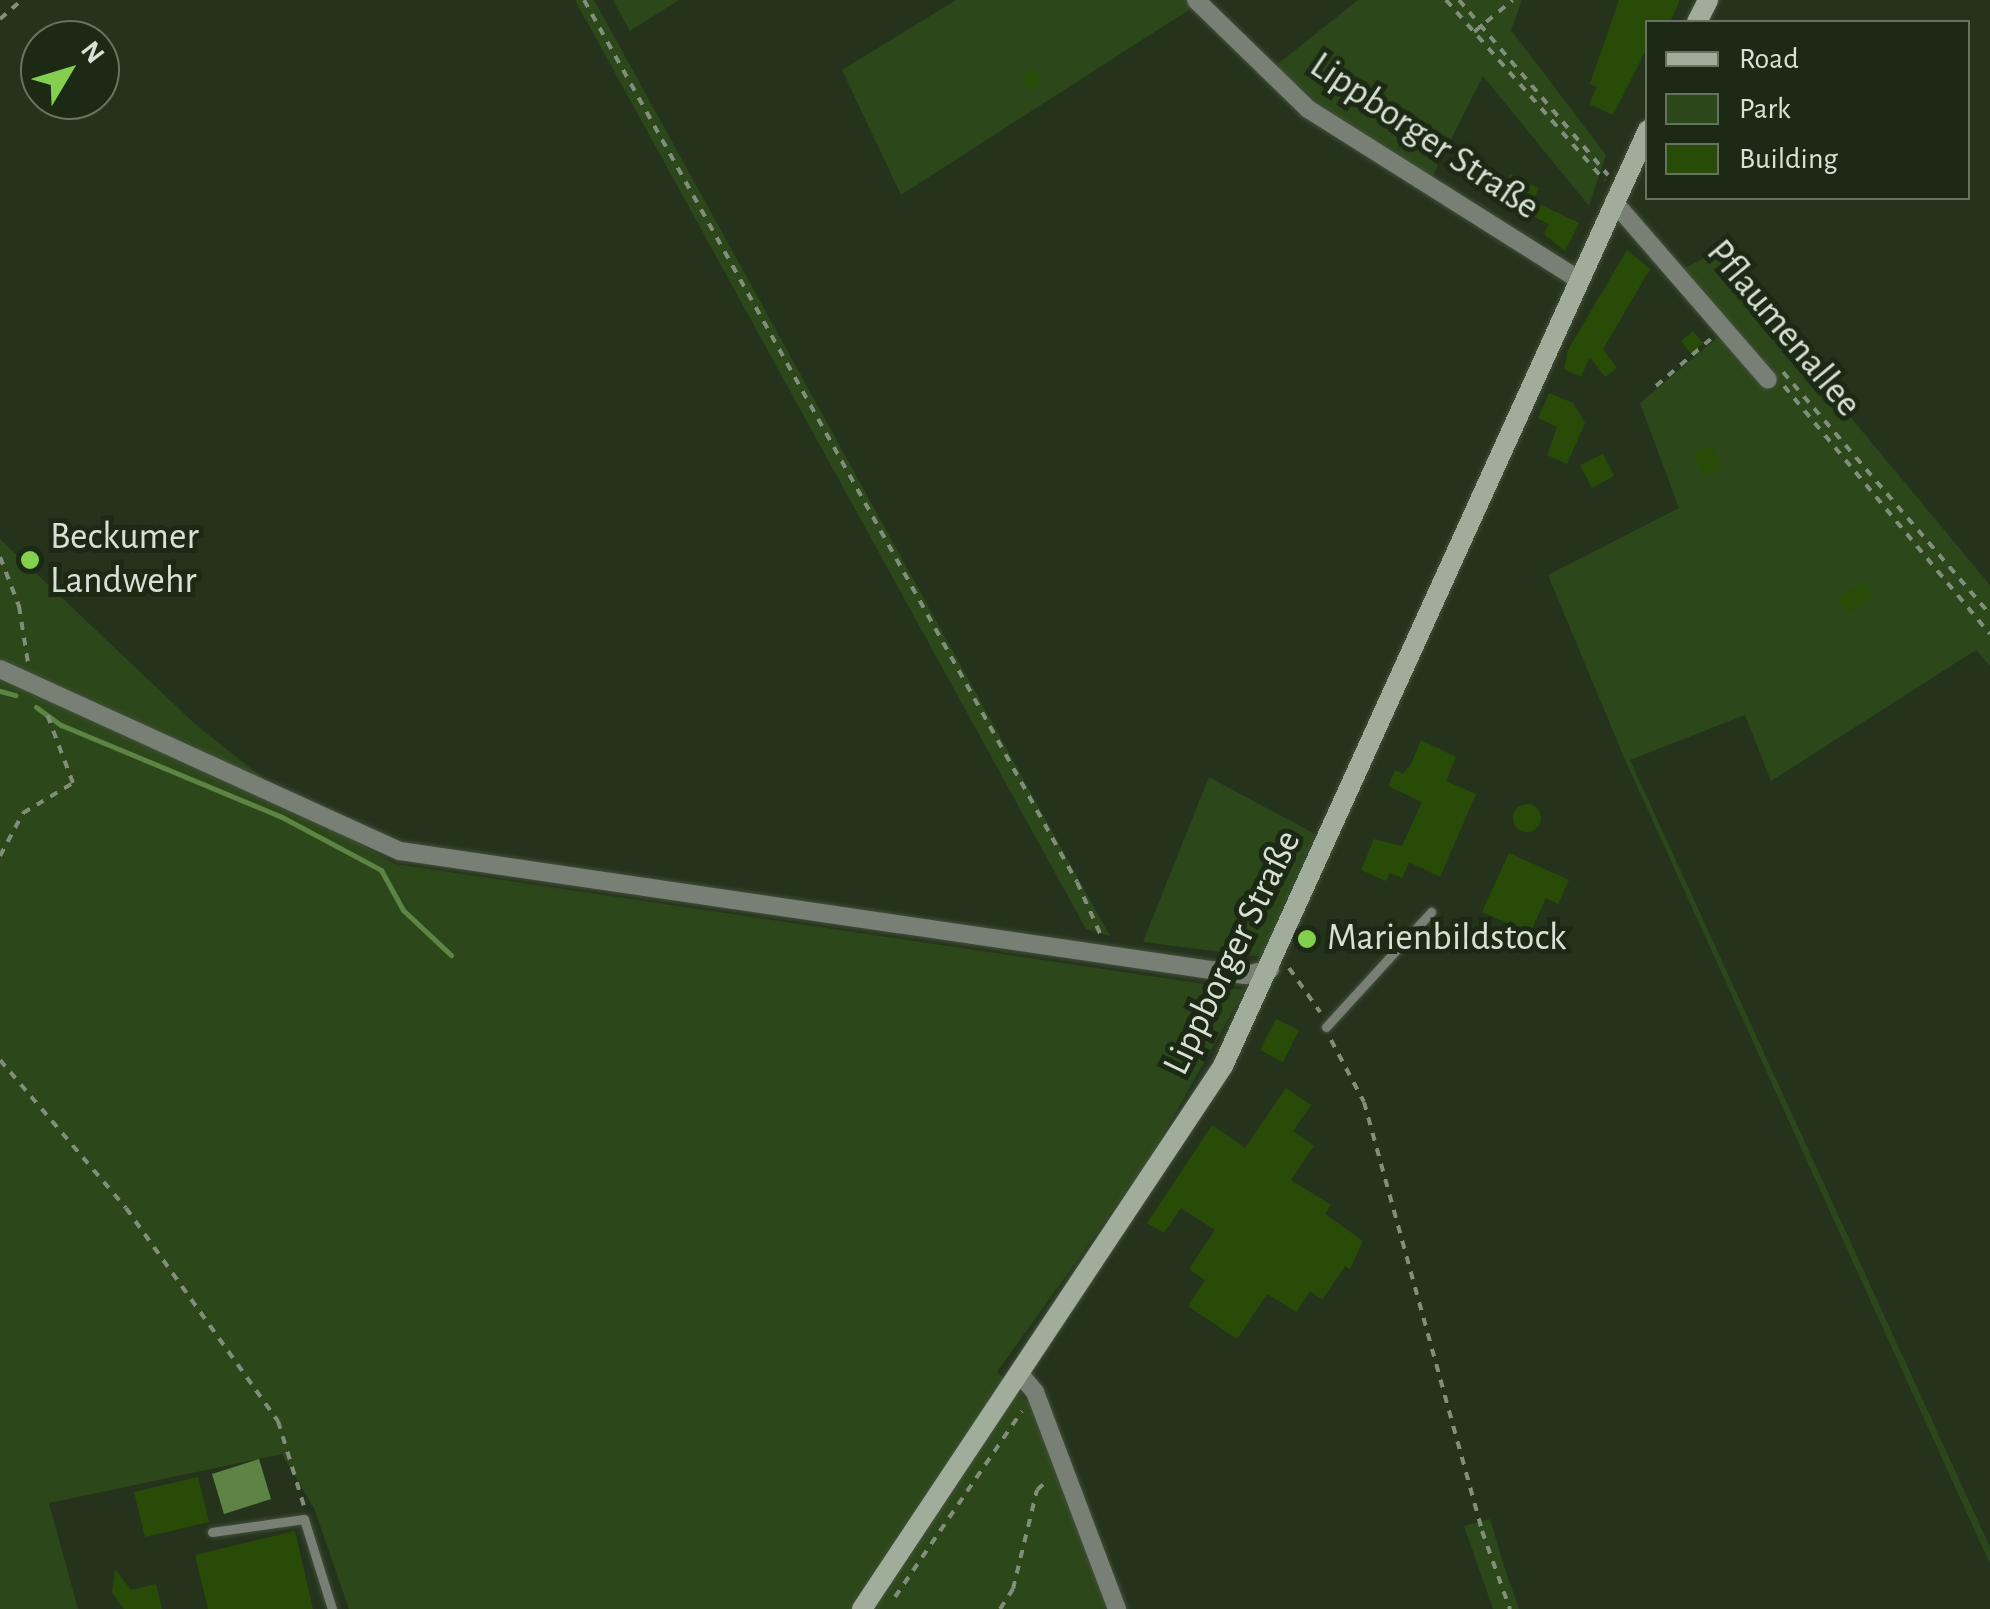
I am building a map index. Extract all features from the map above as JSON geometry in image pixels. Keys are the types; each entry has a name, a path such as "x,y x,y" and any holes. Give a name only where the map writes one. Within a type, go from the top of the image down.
{"street":[{"name":"Lippborger Straße","path":"1196,0 1308,110 1578,279"},
{"name":"Lippborger Straße","path":"862,1609 1223,1066 1645,136"},
{"path":"1617,195 1723,328 1772,372"},
{"path":"0,668 35,680 400,851 1245,974 1270,969"},
{"path":"1019,1373 1035,1392 1117,1609"}],"lane":[{"path":"1326,1027 1431,912"},
{"path":"212,1532 295,1516 310,1525 332,1609"}],"path":[{"path":"0,19 22,0"},
{"path":"584,0 1077,882 1098,924 1102,953"},
{"path":"1446,0 1592,172 1617,195"},
{"path":"1474,32 1513,0"},
{"path":"1656,386 1723,328"},
{"name":"Pflaumenallee","path":"1772,372 1990,614"},
{"path":"0,557 35,680 72,783 23,813 0,856"},
{"path":"1270,969 1300,974 1364,1102 1482,1531 1510,1609"},
{"path":"0,1060 126,1208 278,1421 310,1525"},
{"path":"886,1609 1035,1392"},
{"path":"1000,1609 1013,1589 1037,1490 1063,1465"}],"green space":[{"path":"575,0 594,0 1110,936 1086,929"},
{"path":"613,0 679,0 630,31"},
{"path":"956,0 1189,0 1195,6 901,195 842,70"},
{"path":"1358,0 1522,0 1511,30 1606,155 1589,206 1483,76 1429,183 1312,107 1274,67"},
{"path":"1714,253 1990,585 1990,666 1976,650 1771,781 1745,715 1630,760 1990,1547 1990,1564 1626,762 1548,575 1679,508 1640,403 1718,337 1669,276"},
{"path":"0,539 195,724 309,815 395,864 1245,990 1149,1160 997,1372 1032,1407 1108,1609 349,1609 314,1508 282,1454 49,1503 78,1609 0,1609"},
{"path":"1209,777 1315,834 1261,957 1143,942"},
{"path":"1490,1519 1519,1609 1493,1609 1464,1526"}],"shaded area":[{"path":"259,1459 271,1499 224,1514 212,1474"}],"building":[{"path":"1619,0 1680,0 1671,20 1645,20 1645,52 1613,115 1589,104 1597,87 1590,84"},
{"path":"1034,68 1043,82 1030,90 1021,77"},
{"path":"1510,174 1539,188 1533,201 1579,223 1565,251 1544,234 1549,224 1488,195 1495,181 1505,186"},
{"path":"1627,250 1650,269 1603,349 1617,368 1605,377 1590,357 1581,377 1564,369 1568,350"},
{"path":"1693,331 1703,343 1691,354 1681,341"},
{"path":"1549,393 1573,403 1585,423 1567,464 1547,455 1557,427 1538,418"},
{"path":"1711,445 1723,467 1705,476 1693,454"},
{"path":"1603,454 1614,476 1592,488 1580,465"},
{"path":"1863,581 1874,597 1847,615 1837,599"},
{"path":"1421,740 1456,757 1446,781 1476,794 1440,877 1409,862 1402,878 1390,873 1386,881 1361,870 1374,839 1402,846 1422,802 1388,786 1395,770 1403,774 1411,764"},
{"path":"1527,804 1537,808 1541,818 1537,828 1527,832 1517,828 1513,818 1517,808"},
{"path":"1509,853 1569,880 1558,904 1546,898 1530,933 1482,912"},
{"path":"1276,1019 1299,1030 1283,1062 1260,1050"},
{"path":"1286,1088 1311,1105 1293,1131 1314,1146 1291,1180 1331,1205 1325,1214 1363,1241 1350,1269 1345,1266 1322,1300 1310,1291 1296,1312 1267,1294 1237,1339 1188,1306 1205,1280 1189,1269 1215,1230 1181,1208 1164,1233 1147,1223 1212,1125 1245,1148"},
{"path":"198,1477 209,1522 145,1537 134,1492"},
{"path":"295,1531 313,1609 208,1609 195,1555"},
{"path":"115,1569 131,1590 156,1584 162,1609 124,1609 112,1593"}],"waterway":[{"path":"0,691 15,695"},
{"path":"36,707 61,725 280,816 381,870 403,910 451,955"}],"place":[{"name":"Beckumer Landwehr","path":"30,560"},
{"name":"Marienbildstock","path":"1307,939"}]}
